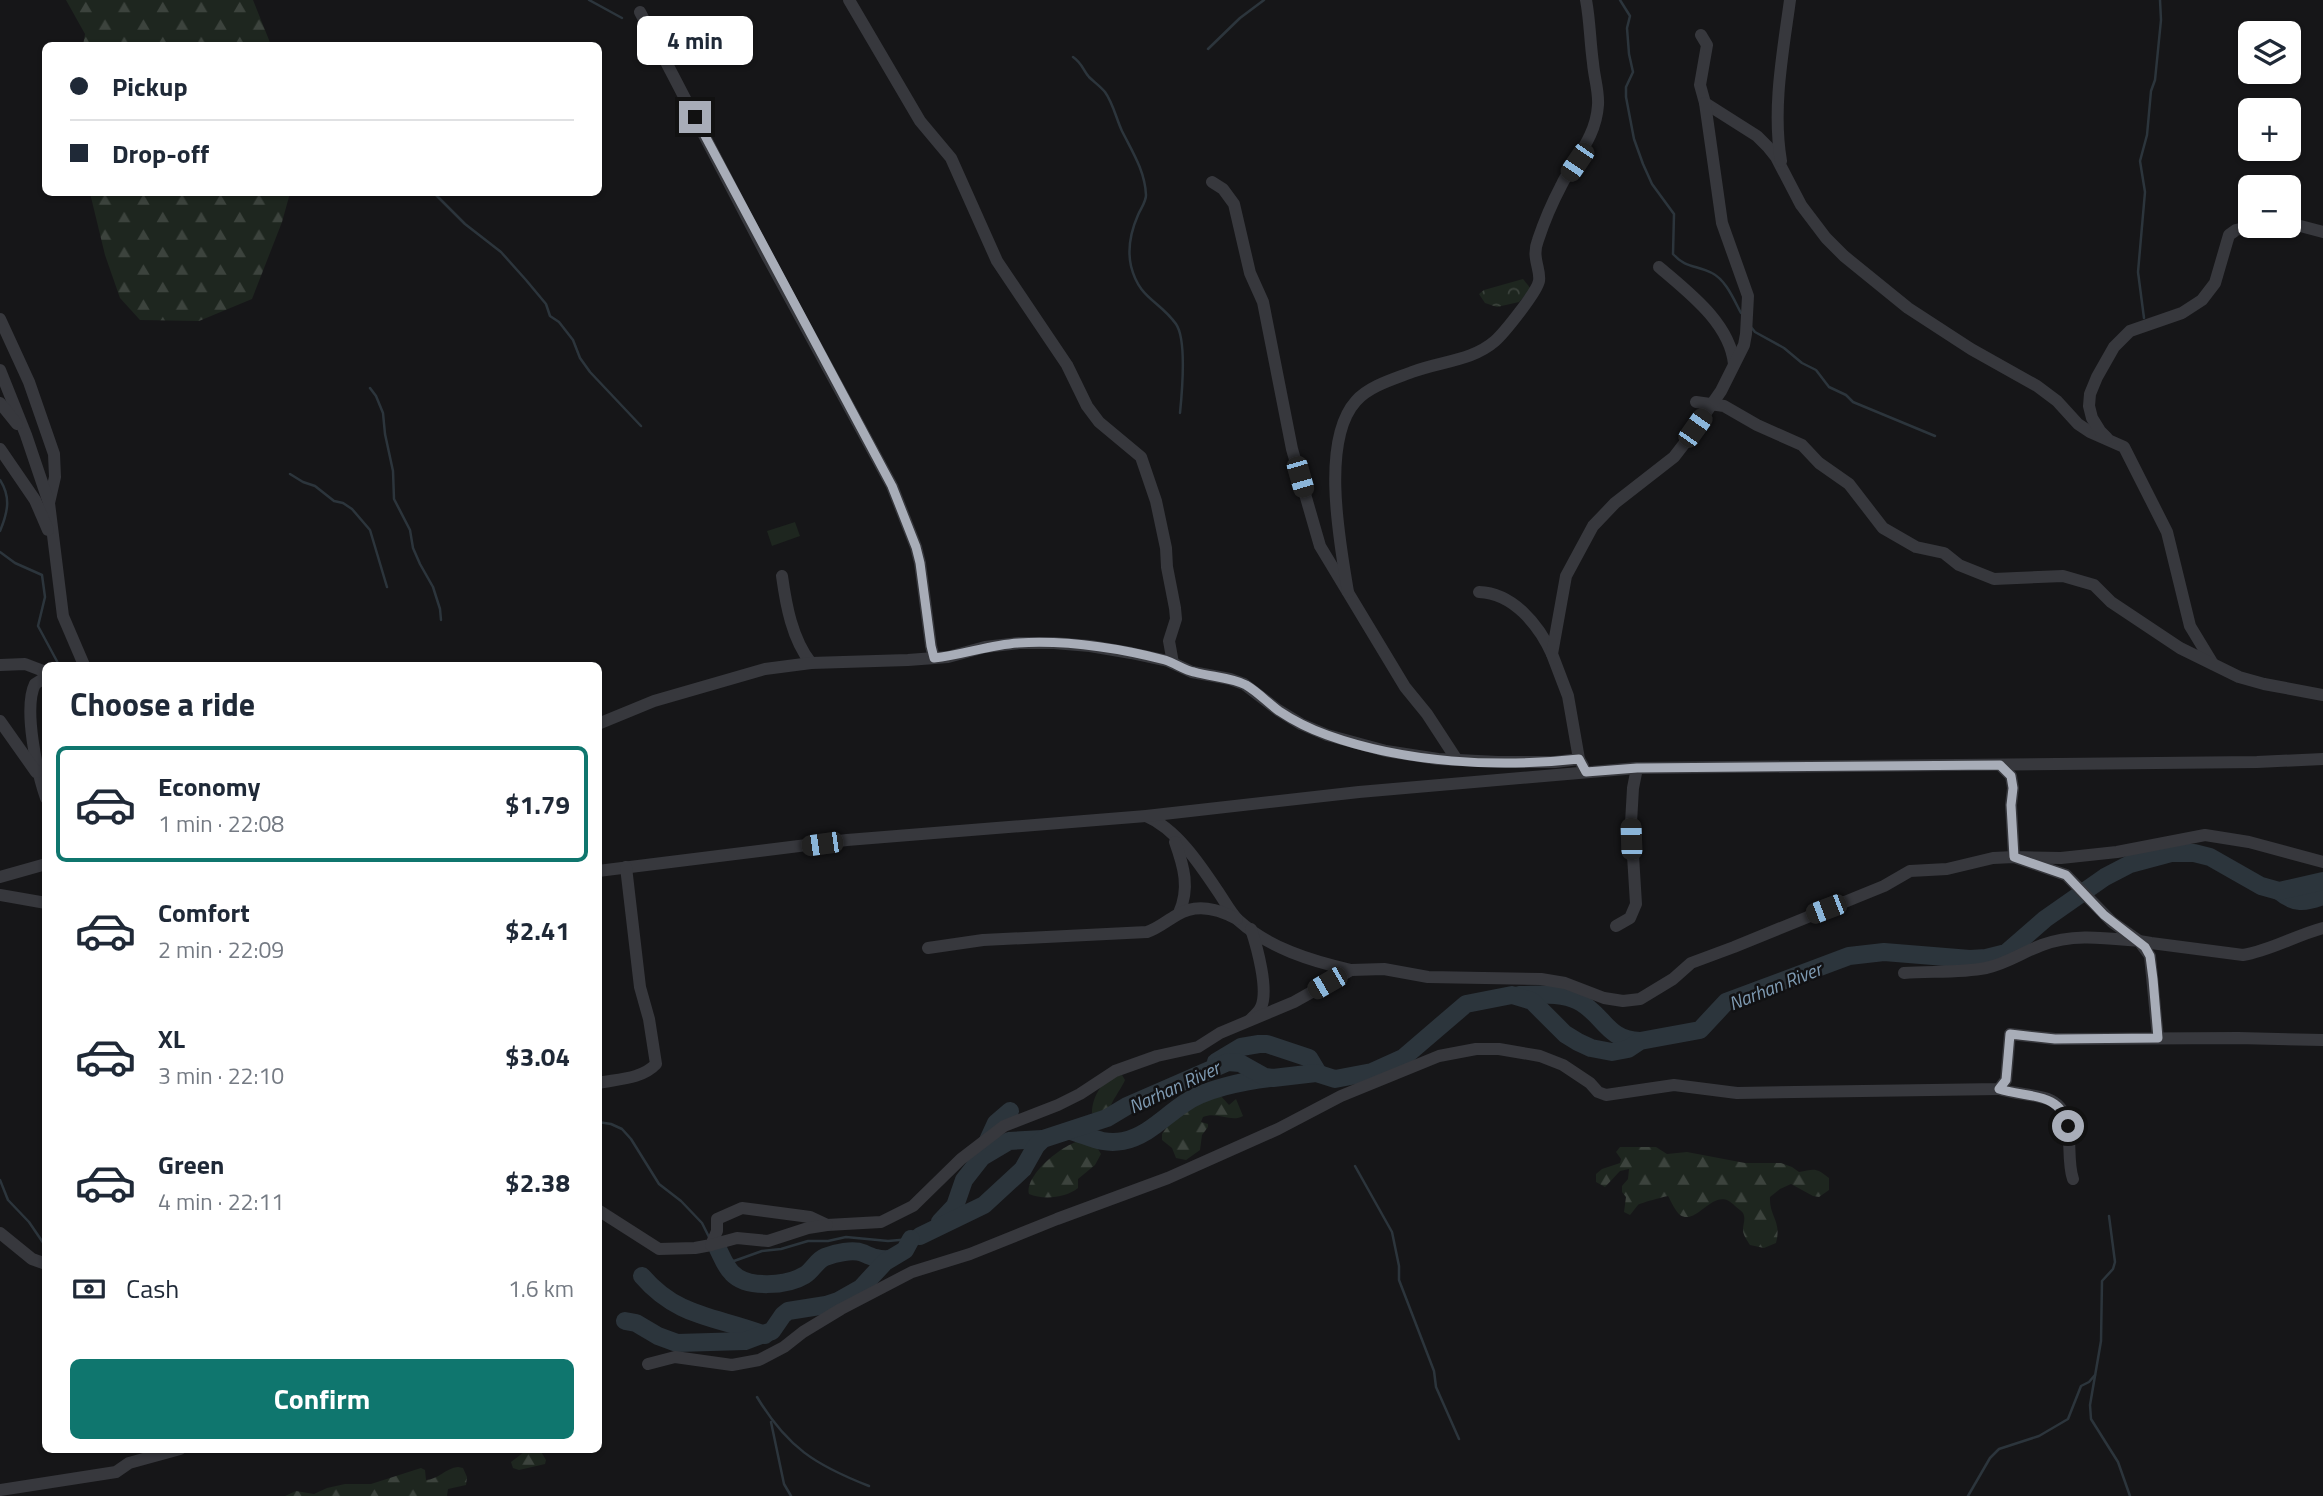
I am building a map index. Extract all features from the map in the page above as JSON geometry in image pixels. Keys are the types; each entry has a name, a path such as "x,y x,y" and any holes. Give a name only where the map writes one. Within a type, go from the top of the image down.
{"street":[{"path":"849,0 920,121 951,158 997,261 1067,365 1087,406 1099,422 1142,457 1161,524 1175,608 1176,619 1169,642 1173,663"},
{"path":"1348,592 1334,479 1341,429 1356,401 1367,393 1415,371 1471,357 1497,340 1531,299 1539,281 1535,260 1536,243 1562,184 1588,142 1598,106 1586,0"},
{"path":"1782,168 1778,144 1781,68 1790,0"},
{"path":"640,12 747,219 892,486 918,555 934,658"},
{"path":"1552,654 1566,576 1593,526 1625,495 1674,457 1713,404 1744,345 1748,296 1722,223 1705,103 1700,85 1707,45 1701,35"},
{"path":"1705,103 1757,136 1776,157 1801,205 1826,238 1844,256 1908,308 1971,349 2037,386 2057,401 2078,424 2124,447 2167,532 2190,626 2213,664"},
{"path":"1212,182 1223,189 1234,204 1250,273 1263,302 1289,439 1320,546 1405,687 1427,714 1457,760"},
{"path":"2301,226 2323,232"},
{"path":"2110,441 2096,425 2089,406 2090,394 2113,347 2130,331 2182,313 2202,300 2215,283 2229,235 2238,230"},
{"path":"1659,267 1709,313 1733,354 1734,364"},
{"path":"0,319 29,382 54,454 55,477 49,503"},
{"path":"0,370 49,503 63,616 83,662"},
{"path":"1696,402 1724,406 1757,425 1802,445 1819,463 1849,484 1883,528 1916,547 1944,553 1959,565 1994,579 2063,576 2094,585 2128,615 2180,648 2239,677 2323,695"},
{"path":"0,403 26,435"},
{"path":"0,449 35,500 53,540"},
{"path":"782,576 790,617 804,654 811,663"},
{"path":"1479,592 1502,597 1536,625 1552,654 1568,695 1579,759 1586,772"},
{"path":"602,722 654,701 765,668 811,663 934,658 985,647 1054,643 1104,648 1173,663 1192,672 1230,679 1244,684 1278,710 1327,735 1386,751 1457,760 1555,762 1579,759"},
{"path":"0,665 25,664 42,673"},
{"path":"42,678 35,684 29,705 38,776 42,787"},
{"path":"0,721 38,776"},
{"path":"602,870 847,841 1146,816 1359,792 1637,768 2256,762 2323,759"},
{"path":"2000,765 2011,776 2013,788 2011,805 2014,857"},
{"path":"1616,926 1630,918 1636,904 1631,823 1637,768"},
{"path":"1146,816 1156,820 1172,834 1194,859 1237,919"},
{"path":"1172,834 1187,890 1180,913"},
{"path":"928,948 983,940 1147,932 1159,928 1180,913 1210,908 1225,912 1267,940 1296,954 1351,970 1384,969 1428,978 1541,979 1565,983 1604,998 1623,1001 1640,999 1673,979 1691,962 1884,886 1910,872 1947,869 1993,859 2061,858 2117,852 2204,835 2249,842 2323,862"},
{"path":"2014,857 2066,875 2104,915 2139,941 2150,956 2158,1038"},
{"path":"0,877 42,865"},
{"path":"602,1082 649,1072 656,1064 649,1019 640,987 626,867"},
{"path":"0,895 42,902"},
{"path":"1248,1022 1261,1007 1263,994 1251,928"},
{"path":"1904,973 1986,968 2012,960 2040,945 2068,937 2105,937 2243,955 2257,953 2323,928"},
{"path":"602,1213 659,1249 695,1248 737,1238 768,1241 808,1228 871,1224 897,1216 912,1206 961,1159 1004,1126 1058,1105 1115,1070 1157,1056 1198,1047 1220,1033 1294,1002 1351,970"},
{"path":"1999,1089 2006,1080 2010,1034 2055,1039 2323,1040"},
{"path":"648,1364 674,1357 732,1365 759,1360 784,1347 841,1309 912,1272 970,1254 1168,1178 1278,1129 1341,1096 1431,1059 1453,1053 1487,1049 1540,1056 1563,1065 1590,1083 1598,1092 1606,1095 1674,1085 1737,1093 1999,1089 2045,1098 2057,1104 2067,1118 2068,1154 2073,1179"},
{"path":"711,1245 718,1231 717,1219 742,1208 810,1217 827,1225"},
{"path":"0,1233 32,1259 42,1263"},
{"path":"0,1490 116,1472 129,1463 165,1453"}],"green space":[{"path":"66,0 253,0 270,42 84,42 85,34"},
{"path":"91,196 289,196 252,299 199,321 140,320 120,298 105,255"},
{"path":"1523,279 1531,289 1519,302 1497,307 1485,303 1479,294 1484,290"},
{"path":"795,522 800,536 772,546 767,531"},
{"path":"1122,1075 1125,1080 1110,1108 1096,1116 1092,1113 1100,1088 1110,1079"},
{"path":"1215,1093 1229,1105 1236,1099 1243,1116 1203,1117 1201,1122 1208,1124 1208,1127 1202,1135 1200,1150 1186,1160 1176,1158 1172,1148 1162,1140 1162,1134 1185,1109"},
{"path":"1083,1140 1098,1149 1101,1154 1095,1165 1078,1179 1078,1188 1054,1197 1029,1194 1033,1178 1047,1161 1066,1147"},
{"path":"1620,1147 1656,1147 1667,1154 1687,1152 1745,1163 1781,1163 1799,1172 1821,1172 1829,1178 1829,1190 1819,1197 1791,1184 1770,1197 1777,1235 1776,1243 1764,1248 1750,1245 1743,1232 1743,1213 1727,1200 1720,1199 1687,1217 1678,1213 1668,1196 1640,1204 1630,1215 1624,1212 1626,1197 1622,1186 1628,1179 1629,1169 1620,1171 1605,1187 1596,1182 1596,1174 1602,1169 1620,1163 1621,1159 1616,1152"},
{"path":"523,1453 542,1453 546,1460 545,1464 519,1470 513,1468 511,1462"},
{"path":"458,1467 463,1468 467,1477 466,1485 448,1489 447,1496 285,1496 296,1491 314,1494 345,1484 371,1484 421,1468 425,1470 426,1480"}],"waterway":[{"path":"589,0 622,18"},
{"path":"1208,49 1240,18 1264,0"},
{"path":"1620,0 1630,16 1627,28 1633,72 1626,87 1626,97 1634,139 1652,184 1674,214 1673,254 1682,262 1717,276 1741,313"},
{"path":"2144,318 2138,272 2145,192 2140,161 2147,135 2151,91 2155,80 2161,20 2160,0"},
{"path":"1073,57 1108,96 1143,178 1146,198 1132,233 1131,266 1144,293 1170,316 1179,332 1183,367 1180,413"},
{"path":"437,196 465,224 501,252 526,280 546,304 550,316 559,322 573,340 580,358 590,372 641,426"},
{"path":"1751,327 1816,370 1829,387 1846,395 1853,402 1935,436"},
{"path":"370,388 383,413 393,471 394,499 410,530 413,548 420,564 433,587 441,620"},
{"path":"290,474 352,509 370,530 387,587"},
{"path":"0,480 6,492 7,505 0,531"},
{"path":"0,552 15,563 42,575 45,597 38,626 57,662"},
{"name":"Narhan River","path":"920,1236 984,1205 1023,1169 1043,1139 1107,1118 1127,1106 1228,1062 1240,1063 1265,1077 1273,1078 1316,1073 1335,1079 1372,1072 1403,1058 1466,1004 1512,995 1532,1001 1565,1034 1578,1042 1612,1052 1628,1049 1640,1041 1700,1030 1726,1002 1849,956 1884,952 1970,959 2006,953 2045,919 2105,877 2130,864 2171,853 2194,853 2210,857 2261,886 2279,891 2323,881"},
{"name":"Narhan River","path":"2279,891 2300,901 2323,896"},
{"path":"1519,995 1572,998 1587,1006 1612,1031 1629,1040 1640,1041"},
{"path":"1216,1062 1241,1047 1267,1044 1309,1058 1318,1073"},
{"path":"1071,1131 1102,1141 1132,1139 1201,1094 1270,1078"},
{"path":"985,1147 996,1123 1010,1111"},
{"name":"Narhan River","path":"602,1123 622,1129 659,1184 681,1201 702,1223 709,1237"},
{"path":"940,1222 955,1206 964,1180 982,1157 1009,1141 1043,1139"},
{"path":"1355,1166 1392,1232 1399,1280 1434,1371 1436,1387 1459,1439"},
{"name":"Narhan River","path":"0,1180 8,1200 29,1222 42,1241"},
{"path":"2109,1216 2115,1262 2113,1269 2102,1281 2101,1341 2090,1405 2091,1419 2118,1462 2130,1496"},
{"name":"Narhan River","path":"718,1248 725,1258 734,1261 762,1251 808,1241 846,1237 888,1241 920,1236"},
{"path":"625,1321 636,1323 677,1343 745,1341 772,1331 788,1311 826,1305 861,1288 885,1262 905,1250 911,1239"},
{"name":"Narhan River","path":"718,1249 732,1273 747,1282 757,1284 797,1279 808,1273 822,1258 849,1251 889,1259"},
{"path":"642,1276 656,1290 684,1308 765,1335"},
{"path":"1968,1496 1990,1458 1999,1449 2039,1436 2068,1419 2081,1386 2095,1375"},
{"path":"757,1397 791,1442 818,1462 869,1486"},
{"path":"771,1422 784,1484 791,1496"}],"route":[{"path":"695,117 892,486 920,563 934,658 1019,643 1090,646 1131,653 1168,661 1192,672 1244,684 1278,710 1327,735 1386,751 1438,759 1555,762 1579,759 1586,772 1637,768 2000,765 2011,776 2013,788 2011,805 2014,857 2066,875 2104,915 2139,941 2150,956 2158,1038 2055,1039 2010,1034 2006,1080 1999,1089 2045,1098 2057,1104 2067,1118 2068,1126"}]}
